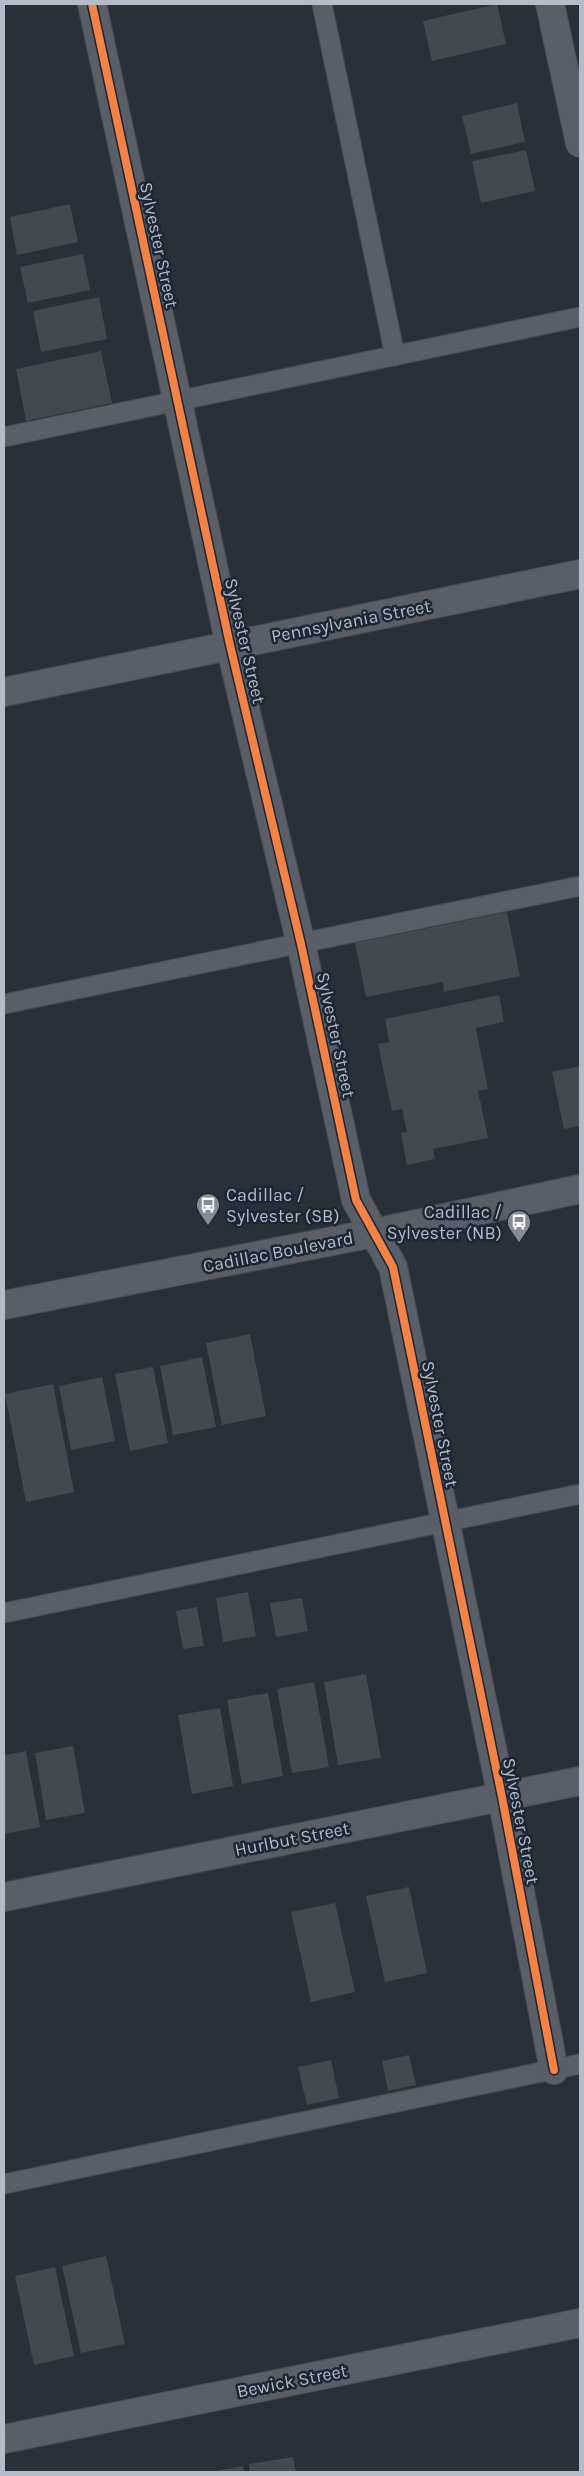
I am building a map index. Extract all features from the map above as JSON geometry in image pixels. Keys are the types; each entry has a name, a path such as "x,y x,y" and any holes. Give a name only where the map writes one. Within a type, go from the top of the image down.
{"street":[{"name":"Sylvester Street","path":"92,4 230,645 301,944 356,1200 393,1266 502,1797 567,2067"},
{"path":"550,4 580,143"},
{"name":"Pennsylvania Street","path":"4,692 580,574"},
{"name":"Cadillac Boulevard","path":"4,1305 374,1234 580,1189"},
{"name":"Hurlbut Street","path":"4,1897 580,1781"},
{"name":"Bewick Street","path":"4,2440 580,2323"}],"lane":[{"path":"322,4 395,356"},
{"path":"4,436 580,317"},
{"path":"4,1004 580,886"},
{"path":"4,1613 580,1494"},
{"path":"4,2184 567,2067"}],"building":[{"path":"497,4 506,44 432,61 423,21"},
{"path":"517,103 525,142 471,154 462,116"},
{"path":"526,150 535,191 481,203 472,161"},
{"path":"70,204 78,242 17,255 10,217"},
{"path":"83,254 90,290 28,303 20,267"},
{"path":"99,297 107,339 41,352 33,311"},
{"path":"101,351 112,403 26,421 16,369"},
{"path":"507,912 520,976 444,992 443,982 366,997 355,943"},
{"path":"499,995 504,1022 476,1028 488,1089 478,1091 488,1138 433,1149 435,1159 407,1165 401,1133 407,1132 402,1109 392,1111 378,1044 389,1042 385,1019"},
{"path":"580,1066 580,1126 564,1129 552,1072"},
{"path":"250,1334 266,1416 222,1425 206,1343"},
{"path":"202,1357 216,1427 173,1435 160,1366"},
{"path":"153,1367 168,1443 130,1451 115,1374"},
{"path":"102,1377 115,1441 71,1450 59,1386"},
{"path":"53,1384 74,1492 26,1502 5,1394"},
{"path":"248,1592 256,1636 223,1642 216,1598"},
{"path":"302,1598 308,1631 276,1637 270,1603"},
{"path":"197,1607 204,1646 183,1649 176,1611"},
{"path":"366,1674 381,1758 338,1765 324,1682"},
{"path":"314,1682 329,1767 292,1773 277,1689"},
{"path":"268,1693 283,1776 242,1784 227,1700"},
{"path":"220,1708 233,1786 192,1794 178,1715"},
{"path":"73,1746 85,1813 46,1820 35,1753"},
{"path":"26,1751 40,1827 4,1834 4,1755"},
{"path":"409,1887 427,1973 385,1982 366,1896"},
{"path":"335,1903 355,1992 311,2002 291,1912"},
{"path":"409,2055 416,2085 388,2091 382,2061"},
{"path":"331,2060 339,2098 307,2105 298,2067"},
{"path":"106,2256 125,2344 81,2353 62,2266"},
{"path":"55,2267 74,2356 34,2365 15,2276"},
{"path":"293,2457 296,2472 250,2472 249,2464"},
{"path":"243,2466 244,2472 215,2472 215,2471"}],"cycle path":[{"path":"92,4 230,645 301,944 356,1200 393,1267 502,1797 554,2070"}],"place":[{"name":"Cadillac / Sylvester (SB)","path":"208,1226"},
{"name":"Cadillac / Sylvester (NB)","path":"519,1243"}]}
